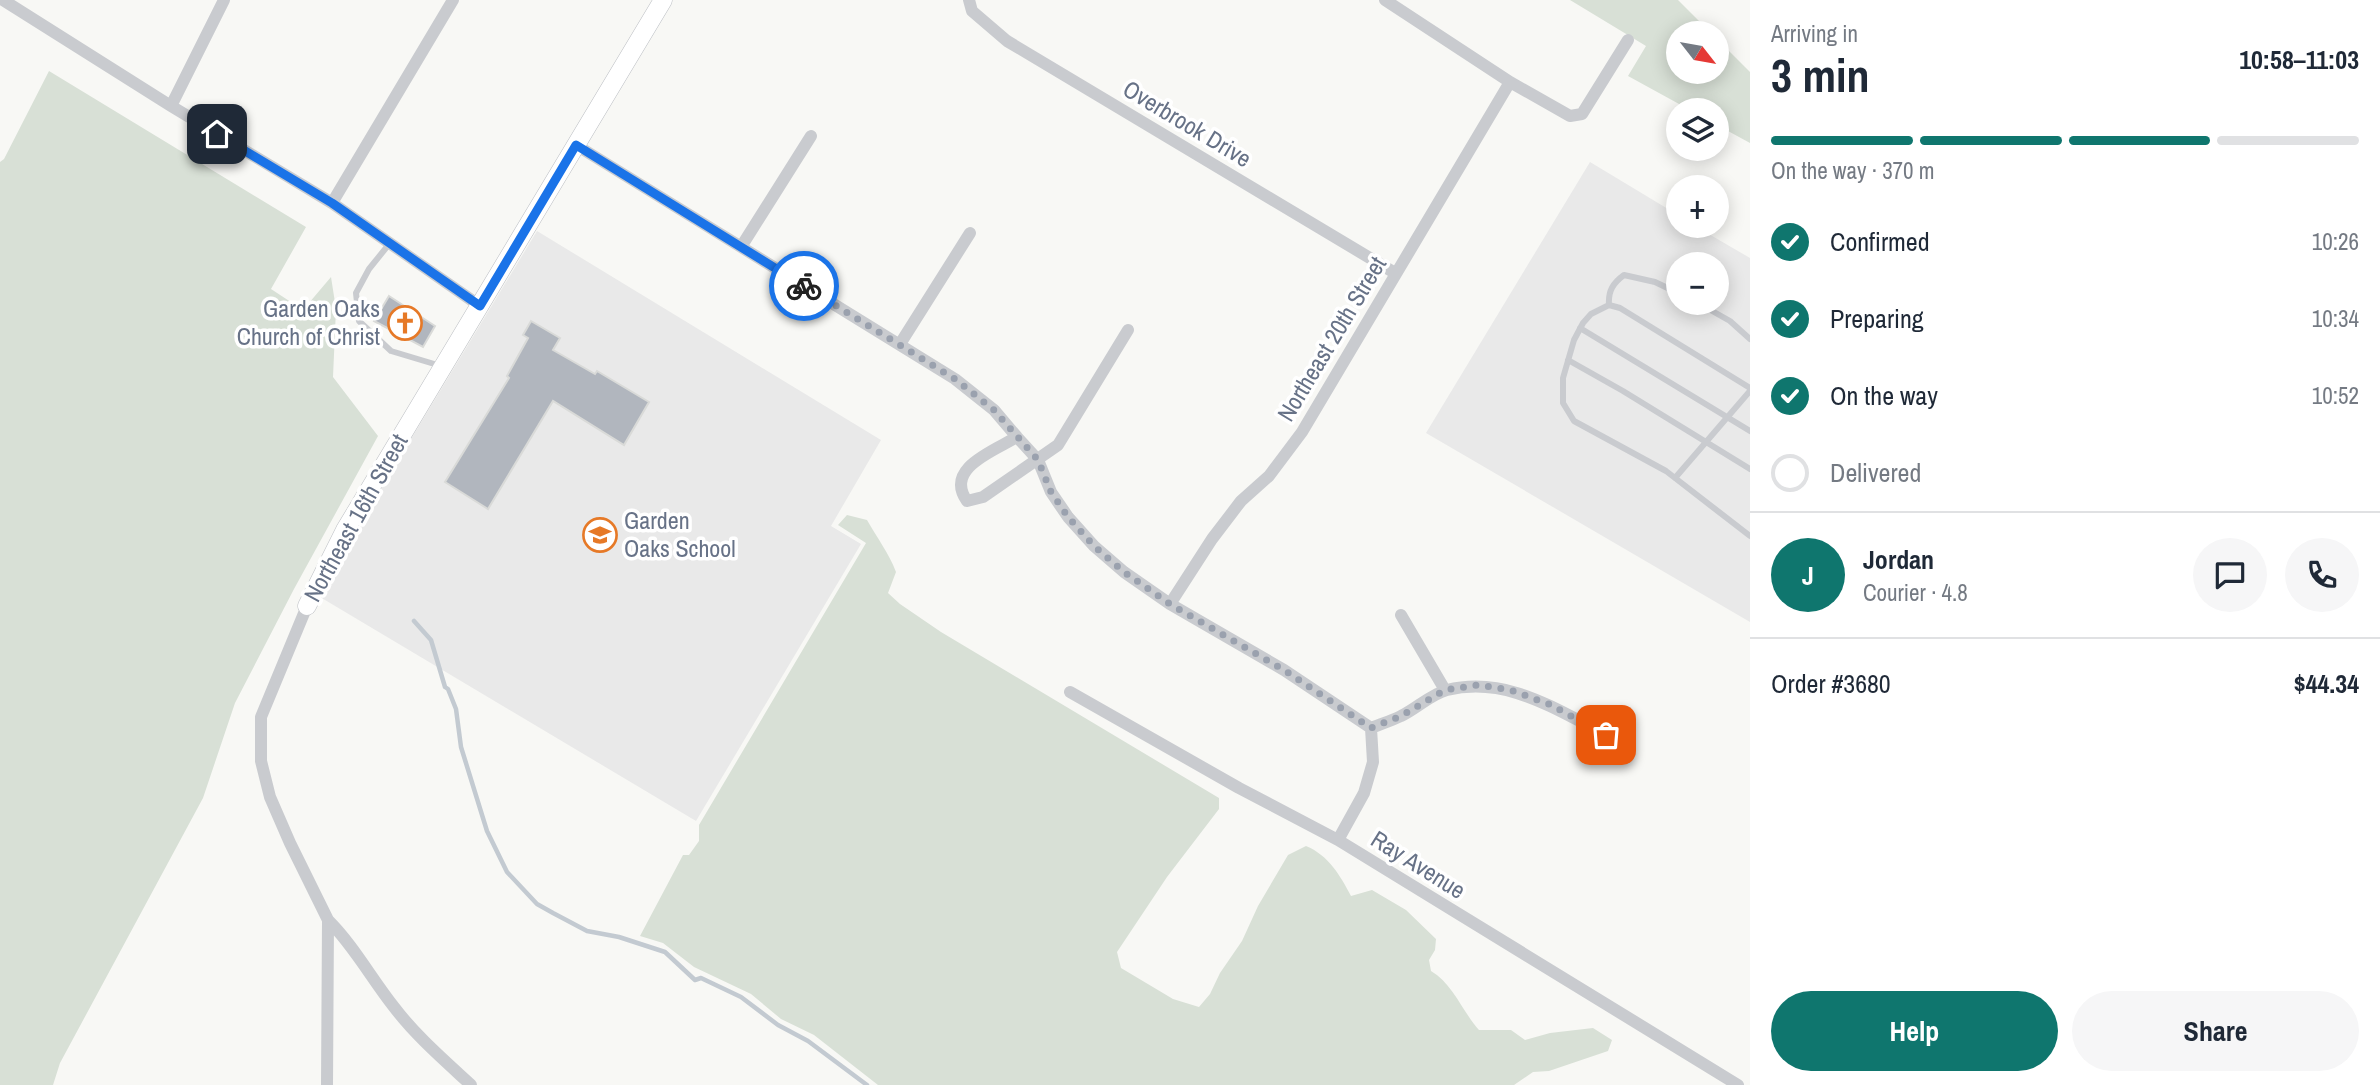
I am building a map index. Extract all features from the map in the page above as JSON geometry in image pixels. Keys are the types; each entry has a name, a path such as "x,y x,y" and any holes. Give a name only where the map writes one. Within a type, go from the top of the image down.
{"street":[{"path":"3,0 21,5 171,106 332,203 480,306"},
{"path":"171,106 224,0"},
{"path":"332,203 453,0"},
{"name":"Northeast 16th Street","path":"327,1085 328,920 270,797 261,761 261,717 307,606 345,530 663,0"},
{"name":"Overbrook Drive","path":"969,0 972,11 1007,41 1395,273"},
{"path":"1385,0 1510,82 1570,116 1582,114 1628,40"},
{"name":"Northeast 20th Street","path":"1170,604 1212,539 1241,501 1269,476 1301,432 1510,82"},
{"path":"741,247 811,136"},
{"path":"576,145 955,379 994,410 1038,460 1056,500 1094,546 1124,572 1170,604 1284,670 1371,728"},
{"path":"900,344 970,233"},
{"path":"1017,437 973,463 960,478 960,491 967,501 983,497 1058,444 1128,330"},
{"path":"1401,615 1445,690"},
{"path":"1371,728 1401,716 1445,690 1478,685 1510,690 1549,704 1622,743"},
{"name":"Ray Avenue","path":"1070,692 1239,788 1338,840 1738,1085"},
{"path":"1338,840 1364,793 1373,762 1371,728"},
{"path":"328,920 348,940 394,1008 471,1085"}],"lane":[{"path":"390,243 369,270 356,293 359,321 391,351 443,367"},
{"path":"1609,305 1608,293 1623,275 1666,287"},
{"path":"1675,478 1750,390 1620,308 1609,305 1591,314 1580,328 1563,379 1563,403 1574,421 1675,478 1750,536"},
{"path":"1719,315 1750,339"},
{"path":"1580,328 1750,431"},
{"path":"1568,360 1750,469"}],"shaded area":[{"path":"1570,0 1678,0 1699,21 1666,21 1666,84 1729,84 1729,51 1750,72 1750,143 1729,132 1729,98 1668,98 1628,76 1646,46"},
{"path":"49,71 306,227 271,289 303,310 331,277 336,309 333,377 378,436 235,703 203,798 60,1063 53,1085 0,1085 0,162"},
{"path":"1590,162 1666,208 1666,238 1716,238 1750,258 1750,622 1426,433"},
{"name":"Garden Oaks School","path":"537,231 881,440 831,526 861,544 696,821 320,597 368,510"},
{"path":"847,515 867,520 883,546 896,572 888,593 900,604 941,632 1219,798 1219,809 1167,877 1117,952 1121,968 1173,999 1199,1007 1210,994 1220,973 1242,941 1258,906 1288,855 1306,846 1327,860 1351,896 1372,890 1406,910 1436,939 1435,950 1429,960 1431,971 1451,990 1479,1030 1511,1030 1525,1040 1550,1033 1593,1028 1612,1040 1608,1051 1549,1071 1533,1072 1514,1085 878,1085 814,1035 781,1019 751,994 694,967 663,943 640,936 683,855 689,855 699,841 699,825 866,543 838,525"}],"building":[{"path":"389,296 435,326 423,347 374,321"},
{"path":"531,321 560,338 553,350 595,374 597,371 649,402 624,445 553,401 488,509 445,482 509,378 507,376 528,338 523,335"}],"waterway":[{"path":"414,621 431,640 445,687 456,709 461,747 487,831 507,872 537,904 587,931 619,937 665,952 695,980 701,978 741,997 778,1025 808,1041 867,1085"}],"way so far":[{"path":"804,286 955,379 994,410 1038,460 1051,492 1068,517 1094,546 1124,572 1170,604 1284,670 1371,728 1401,716 1445,690 1478,685 1510,690 1549,704 1606,735"}],"place":[{"name":"Garden Oaks Church of Christ","path":"405,323"},
{"name":"Garden Oaks School","path":"600,535"}],"route":[{"path":"217,134 332,203 480,306 576,145 804,286"}]}
